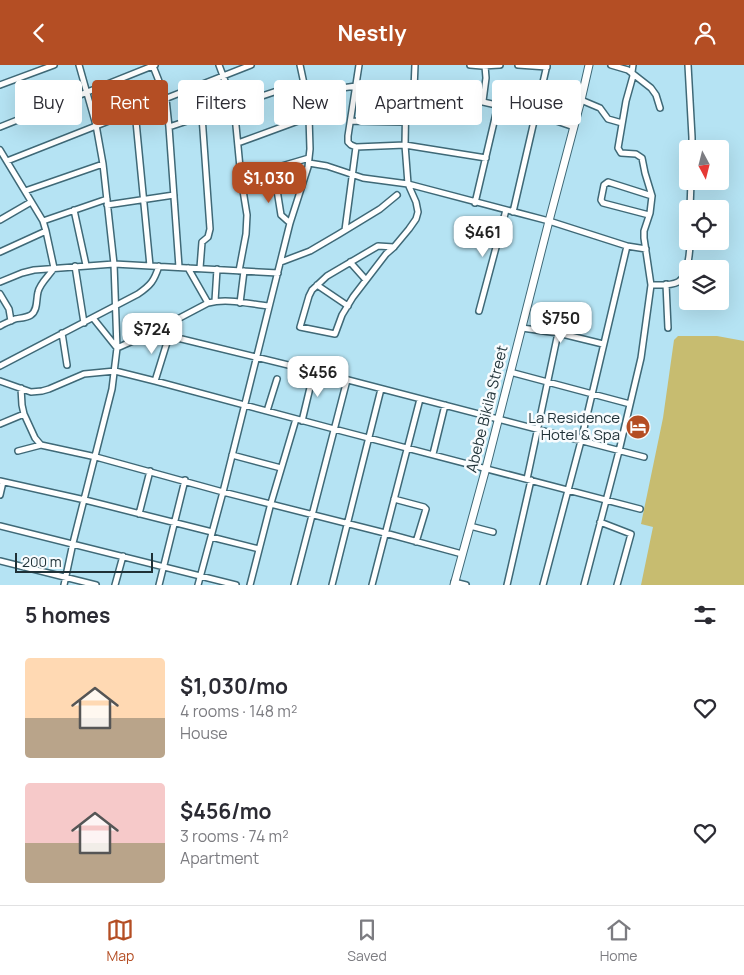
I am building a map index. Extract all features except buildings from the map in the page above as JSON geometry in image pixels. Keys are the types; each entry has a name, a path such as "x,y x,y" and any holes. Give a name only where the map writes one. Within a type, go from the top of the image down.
{"main road":[{"name":"Abebe Bikila Street","path":"581,100 589,65"},
{"name":"Abebe Bikila Street","path":"454,583 486,468 574,127"}],"street":[{"path":"0,85 54,65"},
{"path":"79,65 92,111"},
{"path":"0,127 154,65 159,80"},
{"path":"220,65 225,80"},
{"path":"168,98 251,65"},
{"path":"300,65 304,80"},
{"path":"357,80 359,65"},
{"path":"414,80 415,65"},
{"path":"470,65 500,65"},
{"path":"518,65 547,66 544,80"},
{"path":"611,65 628,70 651,88 656,95 660,108"},
{"path":"584,585 641,358 650,285 644,231 652,196 642,158 636,154 621,153 618,148 633,76 632,65"},
{"path":"688,65 692,140"},
{"path":"485,66 484,101 492,103"},
{"path":"346,87 356,86 348,136 348,142 351,145 356,147 405,145 486,158"},
{"path":"581,100 600,107 608,119 622,123"},
{"path":"168,118 179,267"},
{"path":"351,121 356,121"},
{"path":"169,127 178,124"},
{"path":"7,161 96,125 103,164 114,264 117,349 112,389 64,585"},
{"path":"136,125 150,266"},
{"path":"200,269 202,243 208,237 210,229 203,125"},
{"path":"236,125 241,178 247,215 241,271 240,303"},
{"path":"238,143 287,125"},
{"path":"198,585 290,223 308,167 309,125"},
{"path":"394,247 378,246 326,276 309,295 300,327 335,334 342,315 366,280 386,254 394,247 416,219 418,213 416,201 408,184 405,125"},
{"path":"475,203 493,125"},
{"path":"513,212 533,125"},
{"path":"568,125 574,127"},
{"path":"345,230 356,147"},
{"path":"0,150 43,221 54,269 38,291 35,310 32,315 0,326"},
{"path":"241,178 309,160 363,177 408,184 549,221 626,246 646,249"},
{"path":"25,191 103,164"},
{"path":"270,169 277,190 281,215 290,223"},
{"path":"649,215 604,203 601,200 604,185 608,182 652,196"},
{"path":"43,221 74,210 107,202 174,195"},
{"path":"281,263 310,251 380,209 397,195"},
{"path":"0,220 31,202"},
{"path":"74,210 86,265"},
{"path":"479,311 506,210"},
{"path":"0,252 46,231"},
{"path":"543,585 581,441 626,246"},
{"path":"650,285 677,283 681,280 688,262 689,250"},
{"path":"350,262 366,280"},
{"path":"0,282 28,271 114,264 278,273"},
{"path":"75,266 84,323"},
{"path":"0,366 138,294 148,287 154,279 159,266"},
{"path":"188,268 208,303"},
{"path":"215,301 217,269"},
{"path":"666,284 668,328"},
{"path":"317,285 348,306"},
{"path":"0,294 9,309 11,321"},
{"path":"117,349 215,301 269,306"},
{"path":"93,318 117,349"},
{"path":"522,327 558,333 603,344"},
{"path":"153,332 314,371 644,457"},
{"path":"62,333 67,365"},
{"path":"507,585 558,333"},
{"path":"155,381 169,336"},
{"path":"0,381 31,392 49,389 84,374 115,371 640,509"},
{"path":"302,421 314,371"},
{"path":"510,372 630,404"},
{"path":"267,411 277,379"},
{"path":"294,585 347,380"},
{"path":"21,388 24,414 41,445"},
{"path":"332,585 381,389"},
{"path":"372,585 420,399"},
{"path":"433,455 445,405"},
{"path":"0,424 24,414"},
{"path":"250,585 271,503 296,419"},
{"path":"18,451 41,445 96,457 462,554"},
{"path":"232,455 282,468"},
{"path":"139,514 150,471"},
{"path":"0,495 2,481 174,523 259,549"},
{"path":"159,585 185,481"},
{"path":"394,499 426,509 416,542"},
{"path":"600,522 631,534 617,585"},
{"path":"0,526 236,585"},
{"path":"470,526 493,532"},
{"path":"115,585 123,556"},
{"path":"0,561 96,585"},
{"path":"454,583 466,585"}],"shaded area":[{"path":"678,336 717,336 744,341 744,585 641,585 653,527 641,524 663,418 674,340"}],"place":[{"name":"La Residence Hotel & Spa","path":"638,427"}]}
